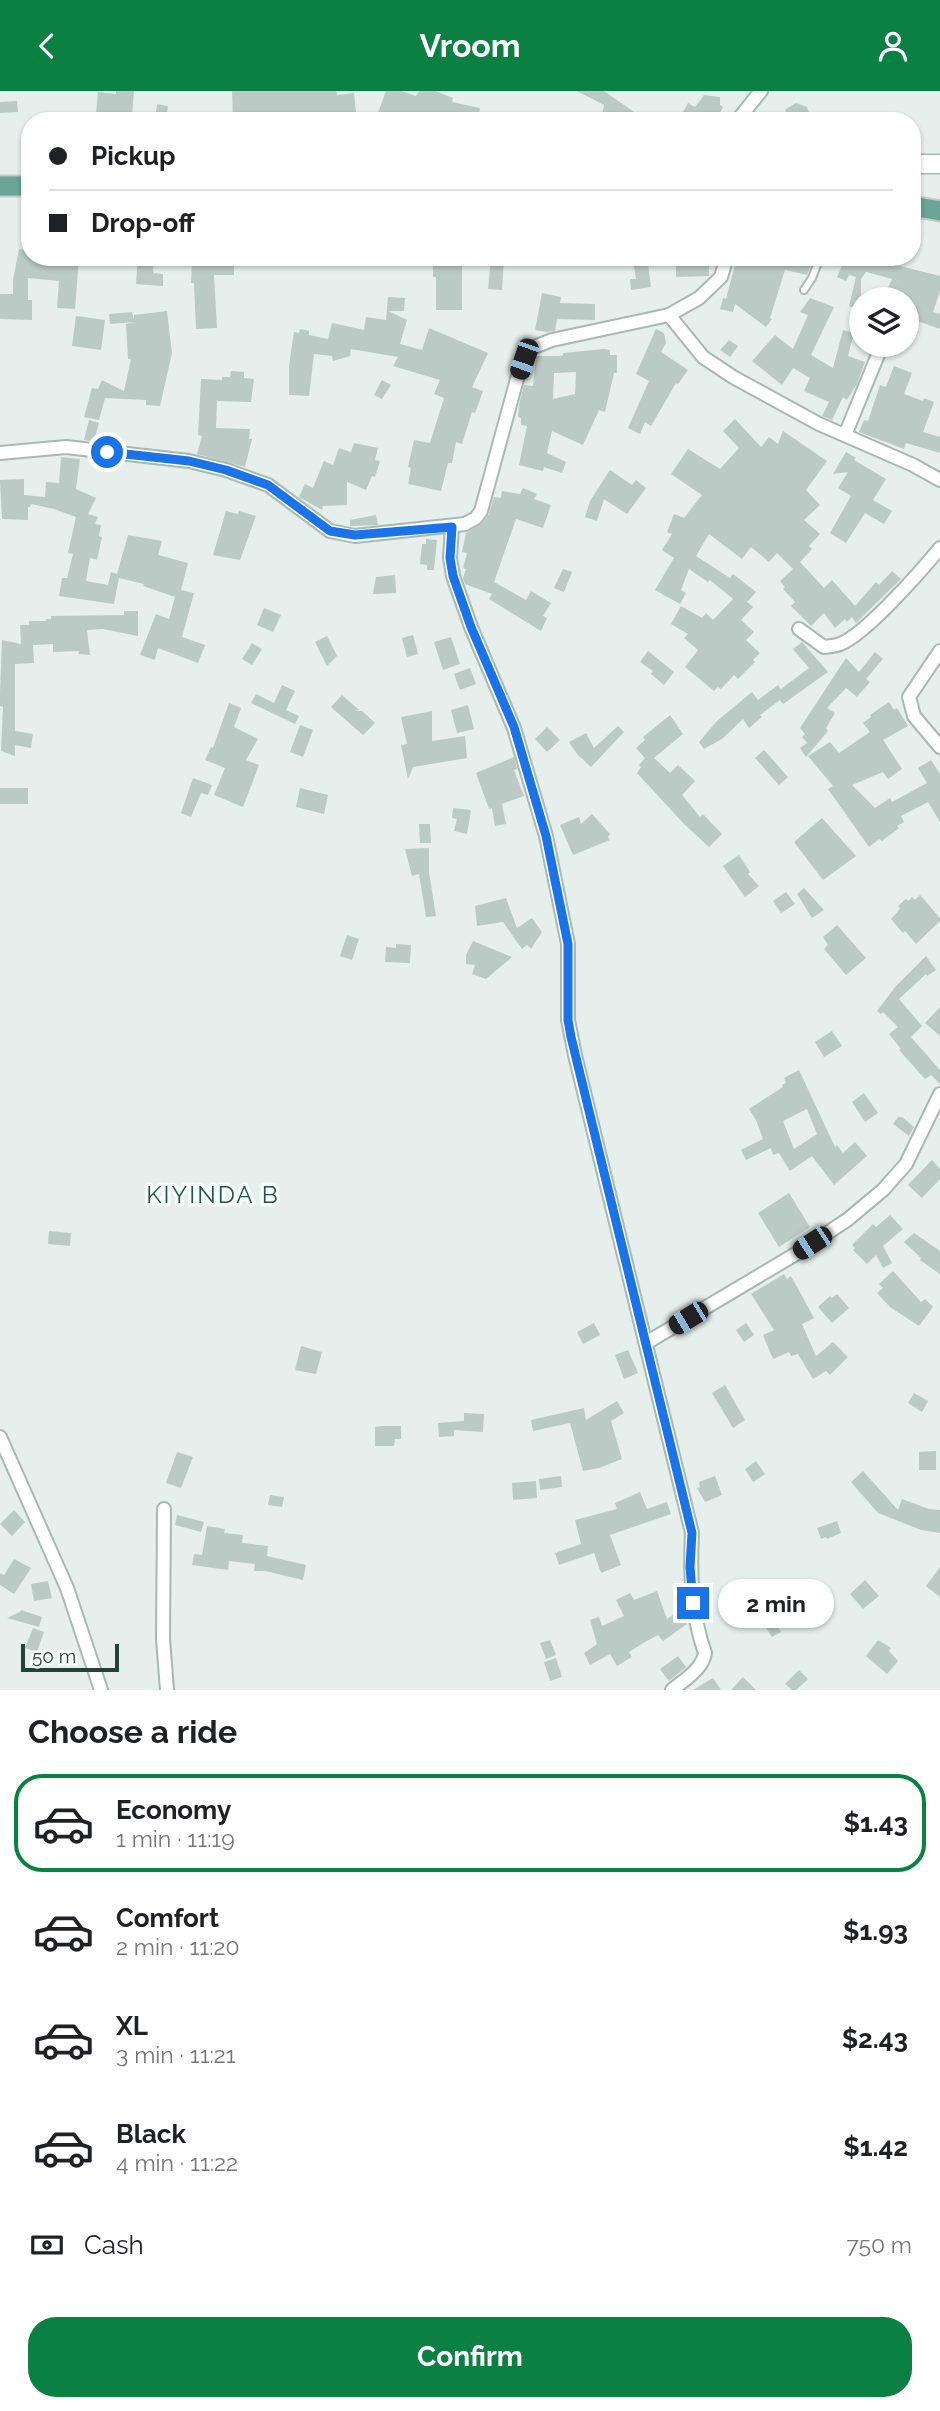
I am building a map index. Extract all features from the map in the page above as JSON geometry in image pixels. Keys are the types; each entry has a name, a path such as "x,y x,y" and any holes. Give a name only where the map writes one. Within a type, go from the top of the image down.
{"main road":[{"path":"921,164 940,164"},
{"path":"0,186 21,186"},
{"path":"921,208 940,211"}],"street":[{"path":"744,112 761,91"},
{"path":"0,453 66,447 189,461 226,470 268,485 330,531 341,534 355,535 465,524 476,518 481,511 517,379 529,349 552,340 669,315 699,298 721,277 724,266"},
{"path":"669,315 703,357 733,377 819,424 914,465 940,480"},
{"path":"845,435 877,357"},
{"path":"452,527 450,558 453,576 471,627 514,727 546,836 568,944 568,1020 575,1055 692,1533 690,1567 693,1603 705,1653 704,1660 695,1671 672,1690"},
{"path":"799,629 824,647 840,644 855,635 896,597 940,548"},
{"path":"940,651 909,697 914,716 940,747"},
{"path":"646,1343 794,1255 847,1220 883,1190 905,1164 940,1094"},
{"path":"0,1437 67,1588 101,1690"},
{"path":"164,1509 163,1639 167,1690"}],"lane":[{"path":"804,290 817,266"}],"building":[{"path":"116,91 134,91 132,112 96,112 98,92 116,94"},
{"path":"232,91 336,91 337,95 354,93 356,112 233,112"},
{"path":"386,91 401,91 416,96 419,91 435,91 453,98 452,102 480,108 479,112 378,112"},
{"path":"577,91 604,91 634,112 603,112 604,105"},
{"path":"704,95 720,97 720,105 723,107 720,112 683,112 688,103 695,107"},
{"path":"17,101 18,112 0,113 0,102"},
{"path":"796,103 807,107 809,112 786,112"},
{"path":"157,104 168,106 167,112 156,112"},
{"path":"19,249 21,266 78,266 75,309 57,308 59,281 28,278 32,320 0,319 0,294 13,294"},
{"path":"137,266 153,266 153,273 163,274 163,286 136,284"},
{"path":"192,266 234,266 234,275 214,275 217,328 196,329 194,283 191,283"},
{"path":"433,266 462,266 462,310 436,310 436,277 433,277"},
{"path":"490,266 503,266 502,290 488,289"},
{"path":"634,266 648,266 651,287 631,290 630,279 636,279"},
{"path":"676,266 709,266 709,276 676,277"},
{"path":"735,266 810,266 807,275 785,270 770,318 772,319 766,327 735,304 733,312 720,309 723,298 726,299"},
{"path":"842,266 900,266 940,276 940,291 933,312 940,314 940,329 919,322 919,287 888,287 892,279 866,272 861,279 861,287 854,287 856,277 849,275 846,281 837,277"},
{"path":"542,293 561,297 560,303 595,304 595,320 557,319 555,331 535,330"},
{"path":"388,297 405,298 404,311 388,311 407,320 400,344 422,350 429,328 488,353 472,387 483,391 475,413 472,412 462,444 456,442 452,463 448,463 441,491 408,484 411,468 408,467 414,440 430,443 444,398 434,394 440,380 393,366 398,357 351,349 350,356 333,361 332,356 314,354 309,396 289,395 289,366 294,332 299,333 300,329 309,331 309,335 328,339 332,323 364,330 366,317 386,320"},
{"path":"810,298 834,307 811,355 833,368 843,330 849,332 848,356 865,362 857,384 847,400 843,397 832,420 822,416 829,402 804,391 810,378 793,368 782,385 752,361 775,335 793,349 808,315 800,312"},
{"path":"167,311 172,353 160,406 146,405 146,400 105,398 99,420 84,417 92,388 98,389 102,380 124,391 131,359 128,359 126,324 134,322 110,324 109,314 132,312 134,320 134,315"},
{"path":"76,316 105,320 101,350 72,346"},
{"path":"656,329 664,333 666,343 661,352 688,370 678,384 676,383 651,426 645,422 640,434 628,428 649,381 636,374"},
{"path":"729,340 738,346 730,357 720,350"},
{"path":"604,349 610,350 610,355 617,355 617,373 614,373 605,412 599,410 583,445 552,431 547,453 566,462 562,473 544,467 543,471 519,465 527,426 521,425 521,418 518,417 524,385 533,386 536,356 563,356 563,353","holes":["576,372 575,394 553,399 554,373"]},
{"path":"894,366 912,373 904,394 934,402 923,432 940,437 940,453 906,443 904,449 859,432 864,420 868,421 880,385 886,387"},
{"path":"231,371 244,372 244,378 254,379 251,402 217,401 216,428 250,429 249,439 252,439 245,467 197,454 202,436 198,435 201,379 222,380 222,377 230,377"},
{"path":"382,380 391,385 382,399 374,395"},
{"path":"735,419 761,447 769,437 778,444 783,431 827,461 806,490 820,505 804,520 820,534 809,546 812,549 800,562 824,588 832,580 855,606 876,582 879,585 892,571 901,579 856,623 852,617 847,622 845,619 835,628 824,613 811,626 791,606 795,602 783,589 785,587 780,581 793,569 777,553 769,562 751,547 742,559 709,534 696,556 730,578 733,574 756,592 747,602 753,607 741,620 754,632 746,640 760,653 738,679 734,675 721,689 718,687 714,691 685,667 698,650 684,638 688,634 671,624 681,606 702,618 706,613 713,620 733,599 710,580 708,582 689,569 681,590 686,593 680,604 655,590 674,558 662,550 672,534 667,532 674,514 684,518 702,495 671,474 688,449 720,469 739,448 723,431"},
{"path":"89,420 99,423 94,441 84,440"},
{"path":"354,443 378,448 375,460 380,461 375,477 372,476 366,490 347,482 347,505 323,506 322,510 299,497 305,484 313,488 324,461 333,465 339,448 351,452"},
{"path":"846,452 856,458 854,460 886,479 873,500 892,511 884,524 865,513 846,543 830,533 851,496 838,488 848,472 833,474"},
{"path":"61,457 80,459 76,489 96,498 88,514 98,517 95,524 101,525 99,536 102,537 97,560 90,558 86,581 108,585 111,572 117,574 128,535 162,541 158,555 188,563 181,590 194,593 182,637 205,645 198,663 158,648 155,660 140,655 156,614 169,619 175,597 143,586 144,584 119,578 114,604 59,596 62,578 67,578 73,554 68,553 76,517 31,504 28,507 28,520 2,519 0,480 24,479 24,495 45,497 46,482 59,483"},
{"path":"610,470 632,485 636,480 646,488 627,514 604,499 597,521 585,517 590,501"},
{"path":"523,488 537,494 534,499 551,505 543,528 516,519 494,582 526,600 531,591 551,603 543,616 547,618 541,631 489,599 492,594 465,584 463,578 467,553 462,552 466,533 483,523 494,497 501,498 502,491 520,494"},
{"path":"226,511 238,514 239,511 256,516 240,560 213,555"},
{"path":"376,515 378,525 350,526 350,520"},
{"path":"426,539 437,540 434,570 427,570 427,565 420,564 422,544 426,544"},
{"path":"563,569 572,572 564,592 554,588"},
{"path":"395,575 396,593 373,594 376,577"},
{"path":"264,608 281,615 273,632 257,625"},
{"path":"124,611 138,611 138,636 103,629 87,630 90,655 78,654 79,651 53,652 53,644 33,645 34,663 15,664 15,731 33,734 31,748 15,745 15,756 1,751 2,640 21,644 20,625 29,625 29,621 46,621 51,619 51,616 124,615"},
{"path":"413,635 418,654 407,657 402,638"},
{"path":"327,636 337,656 327,666 315,642"},
{"path":"451,637 460,664 443,670 434,642"},
{"path":"802,642 828,672 783,704 780,700 760,715 762,717 749,728 743,719 722,739 704,749 699,742 717,721 752,692 758,700 778,685 781,689 809,668 793,649"},
{"path":"252,643 262,649 252,665 242,659"},
{"path":"648,651 674,672 664,685 651,674 653,671 640,662"},
{"path":"875,652 883,659 866,679 870,682 857,697 846,688 827,708 835,713 826,728 828,731 806,757 800,748 807,743 800,728 846,658 859,672"},
{"path":"470,668 476,684 460,690 454,674"},
{"path":"282,685 295,691 286,710 299,716 295,724 251,703 256,694 274,703"},
{"path":"342,695 359,710 354,711 362,711 375,723 363,735 331,707"},
{"path":"889,702 894,710 897,708 908,726 883,740 902,769 888,779 883,772 852,785 875,808 890,798 892,802 927,783 918,768 931,760 940,774 940,822 928,802 901,816 904,822 897,826 899,828 869,847 828,789 833,786 808,756 830,742 839,753 870,732 863,723"},
{"path":"229,703 241,708 234,727 258,739 246,760 259,765 243,807 214,795 225,768 205,760 211,747 213,748"},
{"path":"468,705 474,729 457,733 451,710"},
{"path":"432,711 432,741 465,736 467,758 413,767 408,779 401,745 407,744 401,717"},
{"path":"670,715 683,734 654,758 670,773 678,765 695,781 682,795 700,817 703,814 722,834 709,847 637,773 645,758 636,748 645,740 643,737"},
{"path":"300,725 313,730 303,757 290,752"},
{"path":"618,726 624,732 591,767 569,742 586,733 594,748"},
{"path":"547,727 560,740 547,752 535,739"},
{"path":"764,750 788,777 779,785 755,758"},
{"path":"514,757 517,769 514,770 524,796 502,804 506,824 495,826 492,808 489,809 476,773"},
{"path":"193,778 212,785 208,795 201,793 191,817 181,813"},
{"path":"0,788 28,788 28,804 0,804"},
{"path":"300,788 328,795 324,814 296,807"},
{"path":"453,808 471,810 467,834 454,831 457,819 452,818"},
{"path":"592,814 610,834 610,840 573,855 560,825 579,817 581,824"},
{"path":"822,818 856,856 823,880 794,842"},
{"path":"419,824 430,824 431,843 420,843"},
{"path":"429,848 429,872 436,916 426,917 419,874 412,876 405,849"},
{"path":"739,855 750,872 748,874 759,886 745,897 723,866"},
{"path":"804,888 824,910 812,918 797,894"},
{"path":"786,892 795,904 781,913 773,901"},
{"path":"920,895 940,921 916,944 891,919 900,909 898,906 906,899 909,901 912,897 915,900"},
{"path":"506,898 517,928 532,918 542,932 531,949 527,945 522,949 503,922 477,926 475,906"},
{"path":"837,925 866,958 846,975 824,949 828,945 823,937"},
{"path":"347,935 359,939 352,960 340,956"},
{"path":"473,941 512,957 486,979 472,974 475,965 466,964 466,955"},
{"path":"396,944 411,945 410,963 385,962 386,947 396,948"},
{"path":"926,956 936,970 927,976 926,974 899,999 922,1026 911,1037 940,1070 940,1084 931,1075 925,1079 899,1050 901,1049 889,1034 898,1027 883,1012 881,1014 877,1011 896,986"},
{"path":"940,1007 940,1036 925,1023"},
{"path":"832,1031 842,1046 824,1057 815,1042"},
{"path":"799,1070 835,1147 837,1145 843,1153 855,1142 867,1156 834,1185 812,1156 790,1171 779,1153 773,1155 771,1148 746,1160 741,1150 763,1139 749,1109 783,1087 786,1083 784,1078","holes":["807,1109 817,1134 794,1149 783,1121"]},
{"path":"864,1093 878,1113 865,1122 852,1102"},
{"path":"898,1117 902,1117 914,1127 909,1136 893,1124"},
{"path":"932,1160 940,1169 940,1179 922,1198 908,1185"},
{"path":"789,1193 810,1227 779,1247 758,1213"},
{"path":"890,1215 903,1229 883,1246 892,1263 883,1268 876,1255 867,1264 853,1250 855,1248 852,1245 873,1224 876,1227"},
{"path":"49,1231 71,1233 70,1246 48,1244"},
{"path":"914,1233 940,1251 940,1274 920,1260 904,1242"},
{"path":"893,1271 921,1302 925,1299 933,1307 919,1326 890,1307 877,1293 883,1288 879,1284"},
{"path":"784,1274 787,1279 791,1276 814,1318 802,1324 816,1356 833,1342 848,1357 830,1375 826,1371 813,1379 798,1354 791,1356 789,1352 773,1359 763,1335 774,1330 751,1294"},
{"path":"837,1294 849,1308 832,1323 818,1307 830,1296 832,1298"},
{"path":"594,1323 600,1335 583,1344 577,1332"},
{"path":"746,1323 754,1335 744,1342 736,1330"},
{"path":"301,1346 322,1352 316,1374 295,1370"},
{"path":"628,1350 638,1373 624,1379 615,1355"},
{"path":"725,1385 745,1420 733,1428 712,1393"},
{"path":"914,1393 928,1401 922,1412 908,1403"},
{"path":"617,1401 624,1413 611,1421 622,1459 599,1468 583,1471 570,1423 533,1431 531,1420 584,1408 586,1420"},
{"path":"464,1413 484,1414 483,1432 454,1430 454,1436 439,1437 438,1423 464,1421"},
{"path":"401,1426 401,1439 395,1439 394,1446 375,1446 375,1427"},
{"path":"936,1451 936,1470 919,1470 919,1452"},
{"path":"177,1452 193,1457 181,1488 166,1483"},
{"path":"756,1461 765,1474 753,1482 745,1469"},
{"path":"863,1471 898,1510 902,1499 940,1510 940,1533 921,1530 878,1513 851,1482"},
{"path":"561,1476 562,1487 540,1490 539,1479"},
{"path":"715,1476 722,1495 705,1502 697,1488 700,1487 699,1482"},
{"path":"536,1481 537,1498 513,1500 512,1483"},
{"path":"640,1492 647,1509 667,1502 671,1514 610,1535 621,1565 601,1573 594,1553 559,1565 555,1553 581,1544 575,1520 617,1509 615,1503"},
{"path":"270,1495 284,1497 282,1507 268,1505"},
{"path":"14,1510 25,1522 12,1536 0,1524"},
{"path":"177,1515 204,1522 201,1532 175,1525"},
{"path":"837,1521 841,1533 821,1539 817,1528"},
{"path":"207,1526 225,1529 224,1533 243,1535 242,1543 268,1546 267,1556 306,1565 303,1580 254,1571 255,1564 229,1561 228,1570 192,1565 194,1554 202,1555"},
{"path":"14,1559 31,1568 14,1594 0,1585 0,1573 4,1575"},
{"path":"940,1567 940,1597 926,1586"},
{"path":"865,1580 879,1596 863,1609 850,1594"},
{"path":"48,1581 52,1598 34,1601 31,1584"},
{"path":"740,1582 753,1595 738,1609 725,1596"},
{"path":"657,1591 667,1619 679,1611 687,1624 663,1641 658,1635 645,1642 629,1652 632,1657 617,1666 610,1654 590,1665 584,1653 597,1644 590,1620 599,1617 602,1626 624,1616 616,1600 630,1593 634,1600"},
{"path":"767,1609 781,1632 772,1637 758,1615"},
{"path":"21,1610 42,1617 39,1627 7,1618"},
{"path":"33,1628 44,1632 37,1652 25,1648"},
{"path":"550,1640 556,1655 546,1659 540,1643"},
{"path":"878,1640 891,1648 889,1651 898,1661 887,1674 866,1656"},
{"path":"678,1656 686,1667 669,1681 660,1669"},
{"path":"556,1658 562,1677 550,1681 544,1662"},
{"path":"799,1670 808,1679 796,1690 792,1690 785,1684"},
{"path":"743,1677 756,1690 731,1690"},
{"path":"713,1678 721,1690 693,1690"}],"district":[{"name":"KIYINDA B","path":"213,1195"}],"route":[{"path":"107,452 189,461 226,470 268,485 330,531 341,534 452,527 450,558 453,576 471,627 514,727 529,772 555,876 568,944 568,1020 571,1037 692,1533 690,1567 693,1603"}]}
